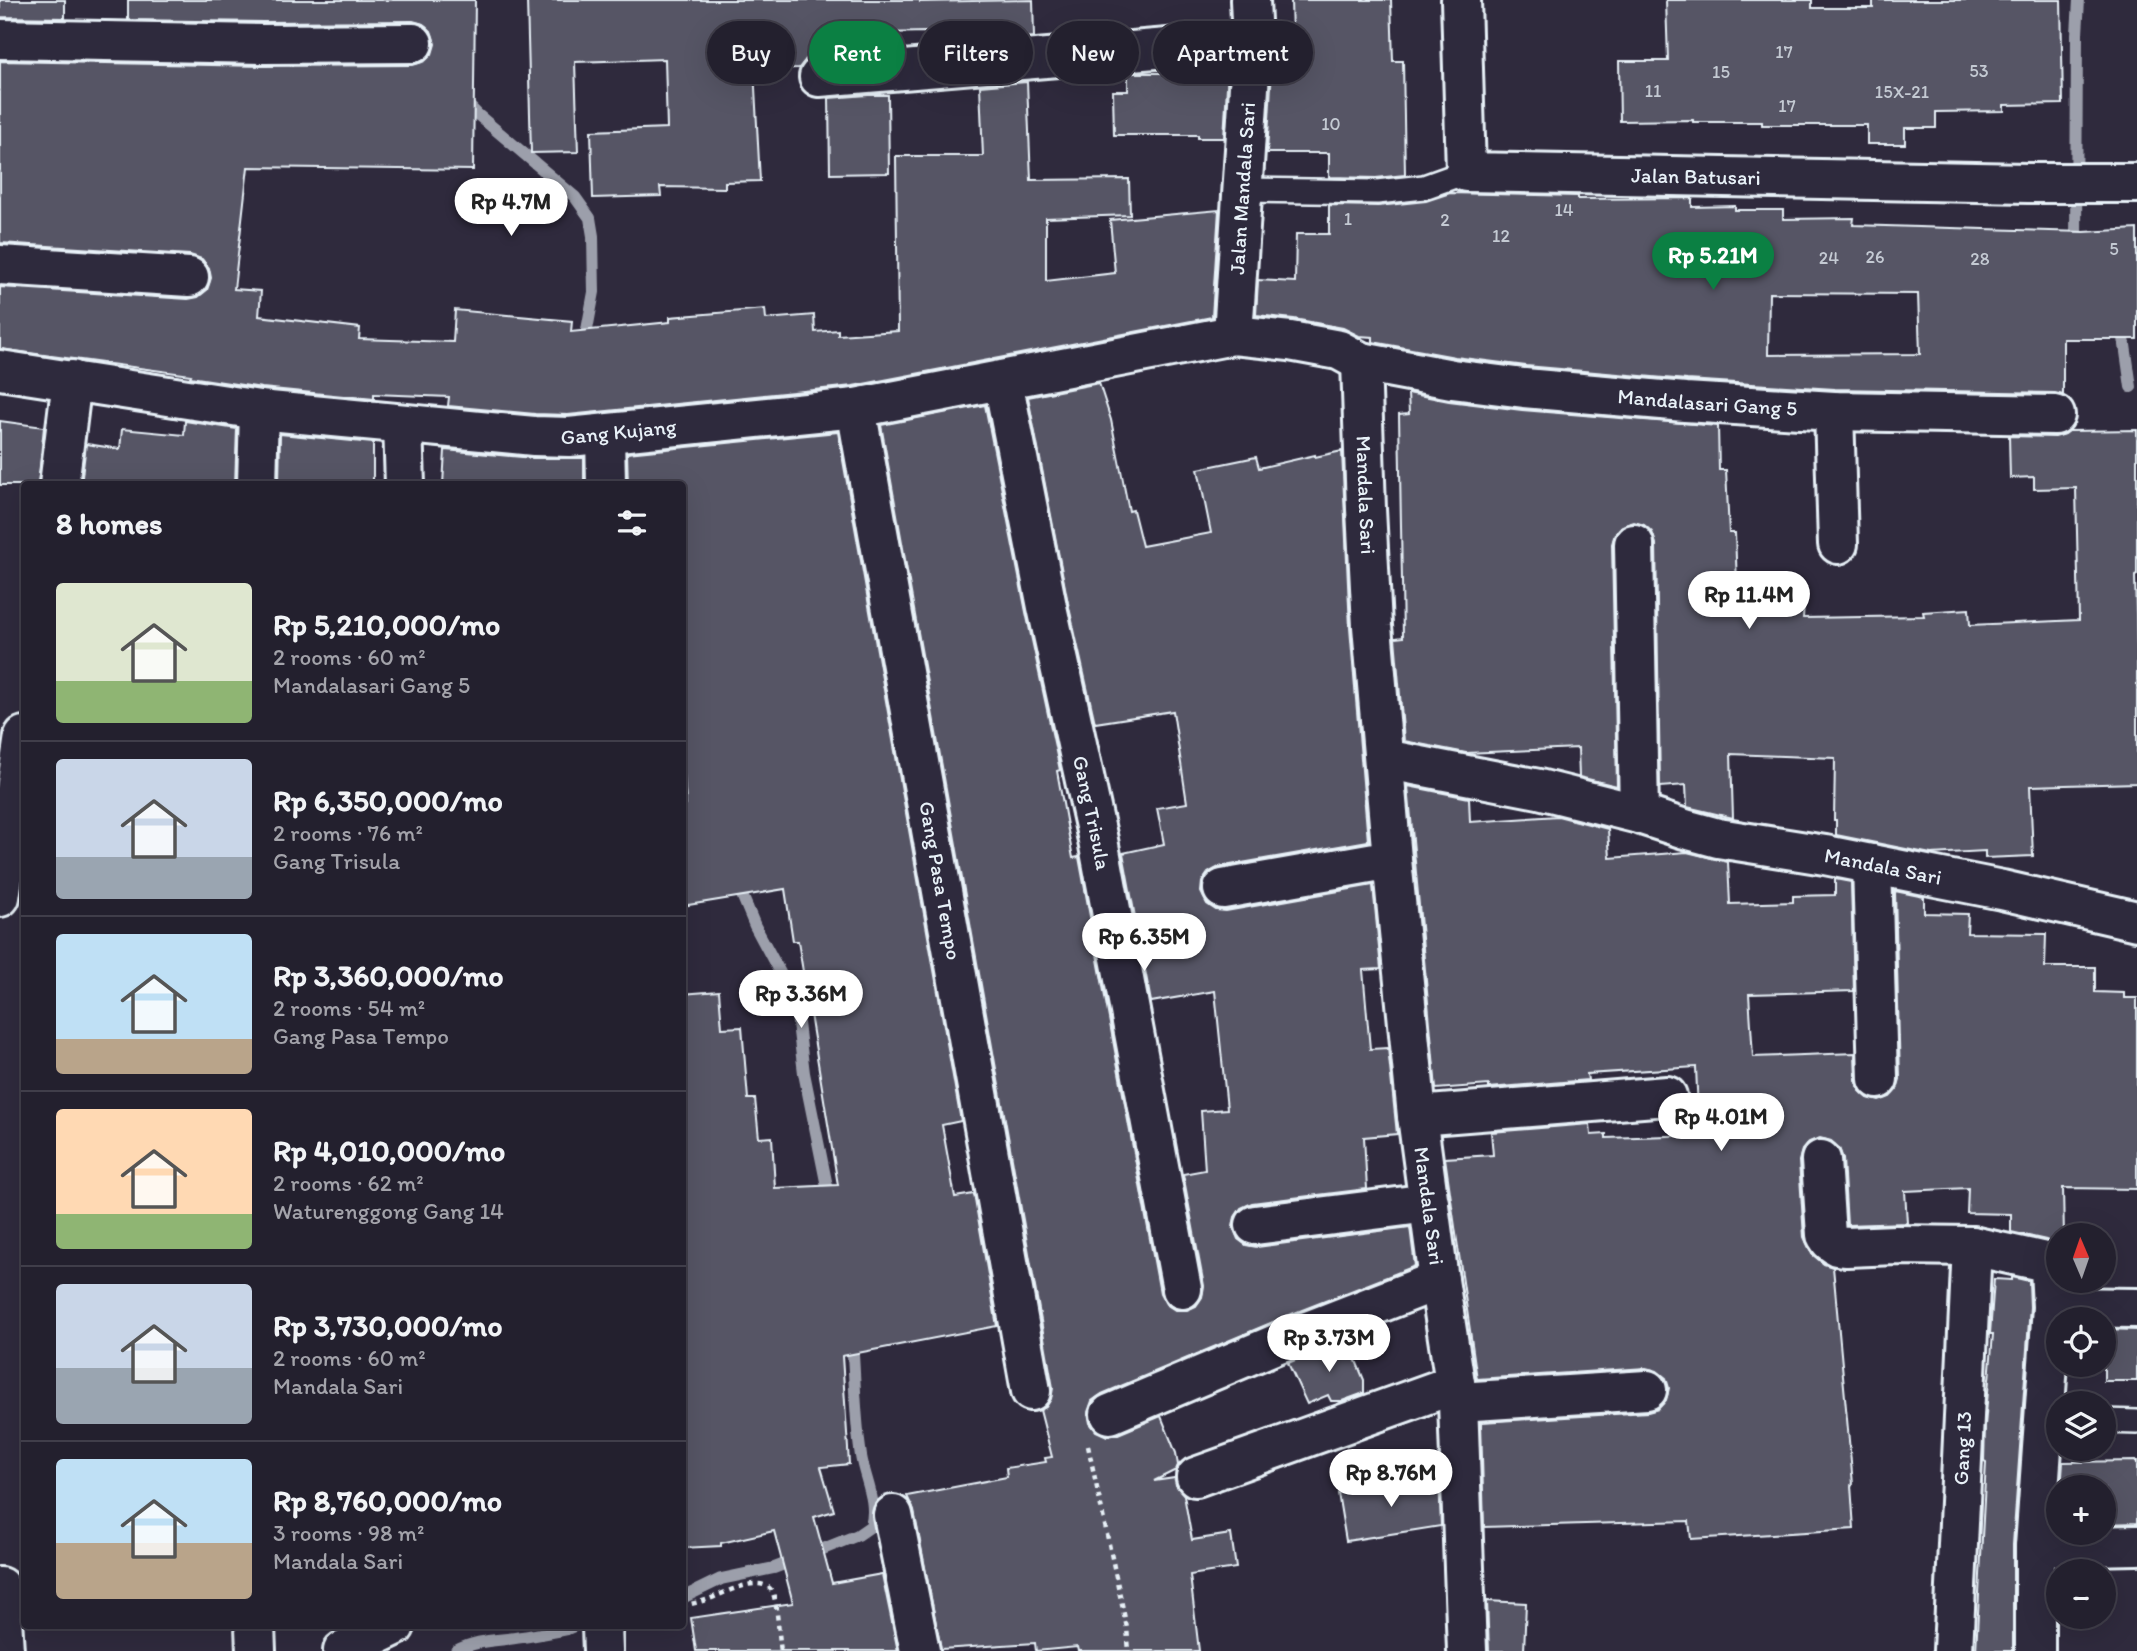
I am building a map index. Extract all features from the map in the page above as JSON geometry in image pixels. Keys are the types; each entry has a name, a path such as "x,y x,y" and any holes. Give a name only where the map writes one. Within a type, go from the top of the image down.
{"street":[{"name":"Jalan Mandala Sari","path":"1250,0 1251,21"},
{"path":"1461,0 1466,172"},
{"path":"0,39 263,44 413,43"},
{"path":"905,70 1153,49"},
{"name":"Jalan Mandala Sari","path":"1233,335 1249,84"},
{"name":"Jalan Batusari","path":"1466,172 2118,183"},
{"path":"0,265 189,277"},
{"path":"1233,335 1339,350 1361,362"},
{"name":"Gang Kujang","path":"0,370 259,410 569,436 856,408 1233,335"},
{"name":"Mandalasari Gang 5","path":"1361,362 1452,379 1524,388 1685,402 1834,411 2055,415"},
{"name":"Mandala Sari","path":"1361,362 1371,600 1392,859 1417,1116 1457,1393 1467,1651"},
{"path":"59,481 72,380"},
{"name":"Gang Trisula","path":"1003,381 1047,607 1098,840 1182,1289"},
{"name":"Gang Pasa Tempo","path":"856,408 1031,1391"},
{"path":"257,481 259,410"},
{"path":"1834,411 1838,544"},
{"path":"404,424 405,481"},
{"path":"569,436 603,481"},
{"path":"1634,544 1639,814"},
{"path":"0,897 21,756"},
{"name":"Mandala Sari","path":"1384,759 1539,789 1639,814 1718,838 1872,864 2137,921"},
{"path":"1223,889 1392,859"},
{"path":"1872,864 1878,1079"},
{"path":"1417,1116 1667,1096"},
{"path":"1821,1160 1826,1235 1830,1241 1847,1247 1972,1246 2041,1261 2050,1269 2052,1307"},
{"path":"1255,1225 1429,1203"},
{"name":"Gang 13","path":"1953,1651 1972,1246"},
{"path":"1110,1414 1300,1334 1439,1280"},
{"path":"2116,1308 2137,1308"},
{"path":"1196,1477 1457,1393 1647,1390"},
{"path":"2035,1651 2035,1548 2046,1460"},
{"path":"893,1515 920,1651"},
{"path":"2035,1548 2137,1545"},
{"path":"0,1587 4,1651"},
{"path":"255,1629 256,1651"},
{"path":"343,1651 389,1629"},
{"path":"602,1629 603,1651"}],"lane":[{"path":"1243,190 1377,192 1424,187 1466,172"},
{"path":"2116,1421 2137,1422"}],"path":[{"path":"1110,1414 1094,1427 1088,1440 1127,1628 1129,1651"},
{"path":"686,1605 738,1587 753,1584 767,1587 772,1591 774,1599 781,1651"}],"building":[{"path":"0,0 65,0 65,18 0,17"},
{"path":"128,0 475,0 473,170 248,167 234,289 261,291 259,316 360,328 359,339 453,342 455,310 572,321 571,332 670,322 670,317 765,309 766,319 814,315 815,332 838,330 838,335 898,331 896,156 983,156 980,86 1027,84 1031,180 1129,179 1130,215 1046,218 1046,281 1115,273 1110,220 1219,210 1212,317 853,386 568,415 448,406 449,397 374,394 374,399 262,388 190,377 191,375 0,349 0,287 188,299 198,297 207,290 211,278 209,268 202,259 190,255 0,243 0,61 263,66 413,65 425,61 432,54 435,44 431,31 423,24 413,21 128,20"},
{"path":"527,0 1033,0 1034,37 1033,21 919,21 919,32 905,32 905,21 809,21 809,58 799,68 795,68 795,21 707,21 707,84 755,84 760,181 725,182 725,188 660,187 661,196 593,198 591,131 667,128 665,59 575,62 578,152 531,153"},
{"path":"1291,0 1391,0 1393,61 1403,61 1405,175 1376,178 1329,177 1329,153 1267,153 1271,84 1313,84 1313,21 1292,21"},
{"path":"1666,0 1812,0 1812,8 1873,8 1873,0 2061,0 2063,104 2004,105 2004,111 1936,112 1936,128 1905,128 1905,144 1867,144 1867,125 1762,125 1762,122 1693,120 1620,121 1619,61 1668,61"},
{"path":"1139,73 1153,73 1153,84 1227,84 1224,138 1198,138 1198,135 1114,135 1113,91 1128,91 1128,84 1139,84"},
{"path":"888,95 889,173 830,174 829,98"},
{"path":"1450,193 1578,196 1578,199 1692,198 1692,207 1735,206 1735,210 1783,210 1783,219 1854,218 1853,225 2084,232 2137,229 2137,339 2063,339 2063,395 1835,389 1687,380 1455,357 1373,342 1373,337 1359,336 1343,328 1256,315 1258,280 1295,282 1296,234 1329,234 1329,205 1378,206 1426,201","holes":["1769,293 1918,294 1920,354 1768,355"]},
{"path":"1099,383 1111,420 1129,511 1133,510 1142,546 1211,533 1198,469 1256,457 1259,468 1342,451 1350,628 1368,841 1219,867 1208,873 1202,882 1201,892 1207,904 1216,910 1226,911 1373,885 1381,969 1363,970 1370,1049 1388,1048 1397,1134 1364,1137 1367,1189 1252,1203 1241,1208 1233,1227 1238,1239 1246,1245 1257,1247 1410,1227 1415,1266 1292,1314 1102,1394 1092,1401 1088,1412 1090,1423 1096,1431 1107,1436 1161,1416 1178,1465 1176,1470 1154,1481 1175,1478 1176,1485 1184,1495 1192,1540 1231,1534 1236,1568 1190,1575 1199,1651 1078,1651 1077,1647 1036,1651 1035,1643 941,1649 914,1511 907,1496 1007,1477 1006,1468 1046,1462 1045,1458 1052,1457 1040,1410 1046,1407 1051,1399 1053,1388 881,425 985,405 1060,770 1057,771 1073,858 1079,857 1160,1293 1166,1304 1175,1310 1187,1310 1196,1306 1202,1297 1204,1286 1183,1174 1205,1170 1201,1111 1227,1109 1215,991 1151,1002 1123,853 1164,844 1157,808 1187,803 1173,711 1095,723 1068,603 1028,397"},
{"path":"1408,393 1522,410 1718,426 1719,470 1726,470 1729,533 1735,533 1737,584 1805,588 1803,618 1924,616 1923,612 1969,609 1970,625 2079,620 2076,488 2034,489 2034,477 2010,478 2009,436 2055,437 2069,431 2137,430 2137,783 2030,786 2033,856 1985,858 1985,851 1931,854 1836,835 1835,758 1731,754 1733,818 1687,807 1686,785 1660,787 1656,544 1652,532 1644,525 1634,522 1622,526 1615,534 1612,544 1617,786 1579,777 1578,748 1466,753 1404,741 1395,638 1403,637 1399,415 1409,414"},
{"path":"0,421 44,427 38,481 21,481 21,485 0,485"},
{"path":"185,421 237,429 235,481 81,481 86,444 120,449 122,429 184,435"},
{"path":"838,432 961,1121 942,1125 955,1197 974,1194 997,1326 842,1356 849,1464 821,1467 834,1511 814,1517 832,1583 882,1574 898,1651 696,1651 691,1618 793,1603 774,1531 721,1543 721,1546 686,1548 686,994 719,991 722,1028 742,1027 748,1099 755,1099 759,1138 772,1137 775,1188 838,1185 798,941 793,941 785,889 686,905 686,481 628,481 627,453"},
{"path":"280,434 373,443 373,481 279,481"},
{"path":"445,450 533,458 584,458 584,481 443,481"},
{"path":"1408,786 1469,798 1470,822 1558,816 1608,829 1610,858 1687,852 1728,862 1730,904 1793,902 1793,896 1835,895 1835,879 1851,882 1854,991 1749,994 1753,1057 1855,1053 1856,1080 1860,1091 1868,1098 1879,1101 1890,1097 1897,1089 1900,1079 1895,891 1924,897 1924,913 1968,914 1967,933 2046,934 2045,967 2095,967 2095,992 2124,993 2124,998 2137,998 2137,1189 2063,1188 2064,1223 2046,1223 2046,1240 2011,1232 2011,1214 1967,1213 1968,1188 1905,1191 1907,1223 1847,1225 1843,1159 1839,1148 1831,1141 1820,1138 1809,1142 1802,1150 1799,1161 1804,1237 1812,1254 1824,1264 1833,1267 1853,1484 1854,1529 1691,1539 1689,1521 1484,1527 1481,1422 1648,1412 1658,1409 1666,1400 1669,1388 1666,1378 1657,1371 1646,1368 1477,1379 1445,1158 1493,1155 1491,1132 1590,1124 1591,1135 1606,1134 1606,1138 1699,1135 1696,1067 1587,1074 1588,1080 1489,1088 1489,1085 1436,1089"},
{"path":"2012,1277 2029,1281 2030,1307 2013,1545 2013,1651 1976,1651 1994,1279 2012,1280"},
{"path":"2116,1329 2137,1330 2137,1381 2104,1381 2104,1377 2116,1377"},
{"path":"1347,1339 1364,1380 1364,1393 1342,1401 1331,1401 1328,1395 1307,1404 1288,1363"},
{"path":"2137,1461 2137,1523 2116,1524 2116,1475 2062,1475 2063,1462"},
{"path":"1439,1477 1441,1526 1346,1541 1338,1493"},
{"path":"1487,1601 1526,1603 1524,1651 1489,1651"}],"waterway":[{"path":"2076,248 2079,0"},
{"path":"466,97 469,106 477,114 575,197 590,218 594,292 584,346"},
{"path":"2122,324 2131,387"},
{"path":"737,883 755,926 793,997 804,1073 830,1201"},
{"path":"686,1596 721,1579 774,1568 858,1535 871,1526 873,1508 859,1442 852,1340"},
{"path":"456,1651 480,1642 567,1629"}]}
